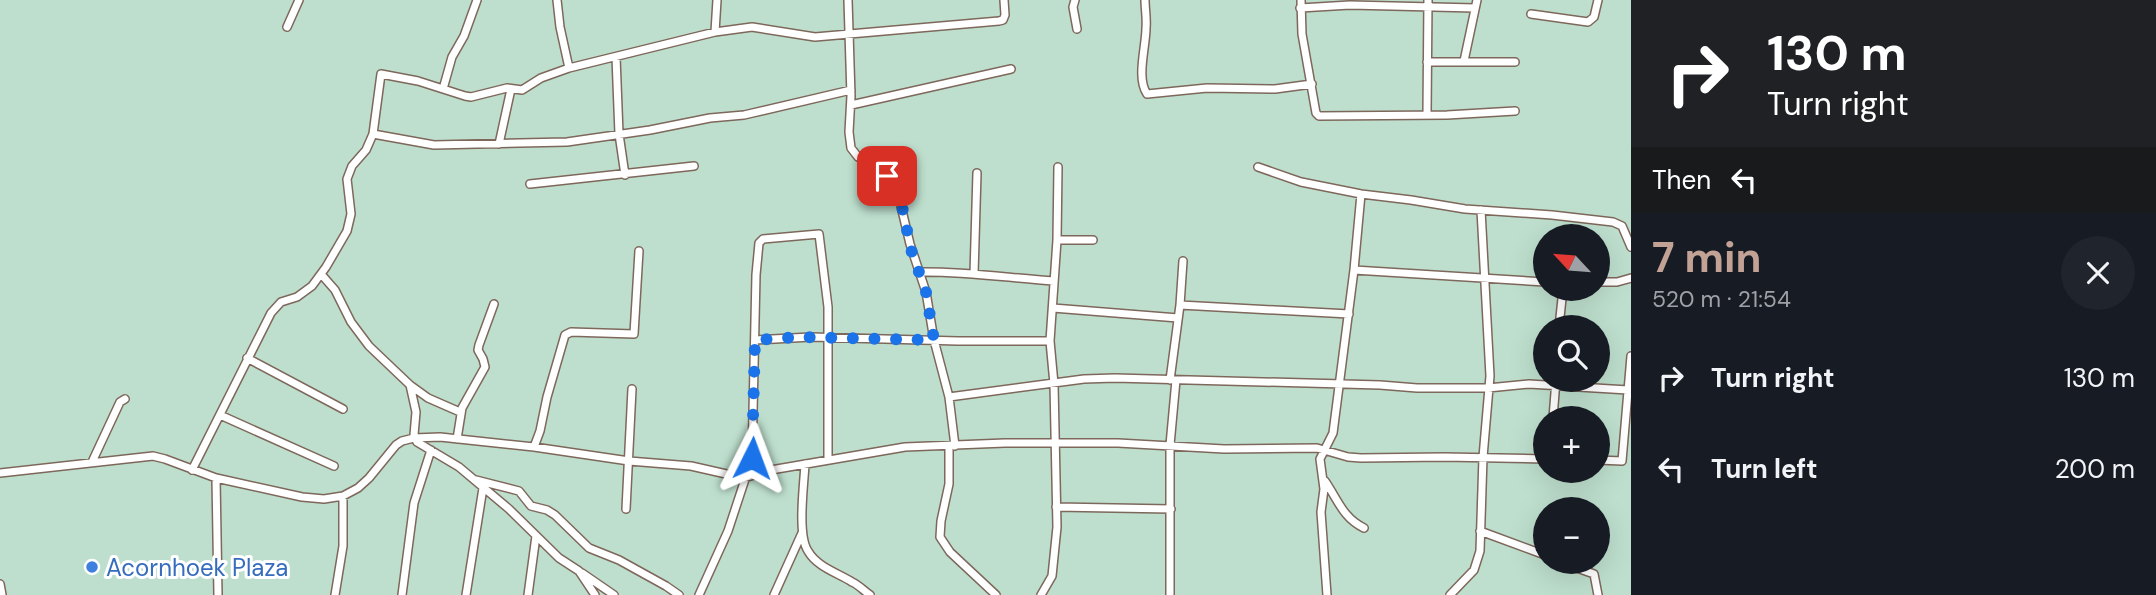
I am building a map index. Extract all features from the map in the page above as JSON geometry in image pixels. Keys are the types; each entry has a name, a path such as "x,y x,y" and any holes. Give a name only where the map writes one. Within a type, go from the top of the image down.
{"street":[{"path":"287,27 299,0"},
{"path":"443,89 452,57 464,36 477,0"},
{"path":"558,0 560,27 569,68"},
{"path":"715,32 717,0"},
{"path":"848,0 851,148 858,157 879,168 887,176 900,202 909,244 926,292 934,340 949,397 952,446 940,537 950,552 996,595"},
{"path":"192,470 247,358 276,306 304,293 321,274 338,248 349,223 351,206 346,186 348,176 352,166 366,150 373,134 381,74 471,97 512,89 527,89 541,78 569,68 715,32 752,27 815,37 999,21 1006,15 1004,0"},
{"path":"1075,0 1073,7 1077,29"},
{"path":"1145,0 1143,58 1144,89 1147,94 1229,87 1275,89 1312,84"},
{"path":"1531,14 1588,22 1594,17 1598,0"},
{"path":"1427,114 1428,3"},
{"path":"1464,61 1476,4 1300,4 1302,34 1316,113 1319,116 1515,111"},
{"path":"616,57 625,174"},
{"path":"1427,62 1515,62"},
{"path":"851,105 1011,69"},
{"path":"499,144 512,89"},
{"path":"373,134 434,145 567,142 710,118 744,115 851,90"},
{"path":"530,184 694,166"},
{"path":"1041,595 1049,583 1054,566 1057,527 1054,384 1050,341 1057,240 1058,167"},
{"path":"1258,167 1301,182 1362,194 1481,210 1561,215 1613,222 1622,226 1631,247"},
{"path":"974,274 977,173"},
{"path":"1327,595 1320,459 1333,433 1362,194"},
{"path":"1450,595 1476,566 1480,551 1490,359 1481,210"},
{"path":"699,595 727,531 751,463 756,275 761,240 819,234 827,289 828,459"},
{"path":"1057,240 1093,240"},
{"path":"534,447 565,335 571,332 634,334 639,251"},
{"path":"1170,595 1170,444 1183,261"},
{"path":"1354,271 1533,281"},
{"path":"919,272 958,272 1054,281"},
{"path":"321,274 335,290 351,322 369,346 410,385 428,398 460,412"},
{"path":"1610,282 1631,278"},
{"path":"457,439 460,412 485,368 478,350 494,304"},
{"path":"1180,305 1349,314"},
{"path":"1053,308 1178,318"},
{"path":"755,340 827,337 1050,341"},
{"path":"1610,460 1622,461 1631,356"},
{"path":"247,358 343,409"},
{"path":"949,397 1097,378 1417,388 1488,388 1533,384"},
{"path":"410,385 416,412 414,438 476,480 559,558 614,595"},
{"path":"1610,388 1628,390"},
{"path":"626,509 632,389"},
{"path":"92,462 120,402 125,399"},
{"path":"220,415 334,466"},
{"path":"0,473 153,456 216,478 324,499 343,496 369,478 396,445 414,438 457,439 629,461 691,466 744,478 828,459 905,447 1055,443 1170,444 1224,449 1324,449 1348,457 1361,458 1533,459"},
{"path":"402,595 414,503 431,450"},
{"path":"805,464 802,533 806,548 831,571 870,595"},
{"path":"216,478 218,595"},
{"path":"1323,478 1344,514 1364,528"},
{"path":"476,480 519,491 531,506 555,515 589,548 619,560 679,595"},
{"path":"467,595 483,488"},
{"path":"335,595 343,546 343,496"},
{"path":"1056,507 1171,509"},
{"path":"1480,531 1533,551"},
{"path":"774,595 802,533"},
{"path":"528,595 536,536"},
{"path":"579,571 595,595"},
{"path":"1594,574 1598,595"},
{"path":"0,584 2,595"}],"green space":[{"path":"0,0 1631,0 1631,595 0,595"}],"place":[{"name":"Acornhoek Plaza","path":"92,567"}],"route":[{"path":"752,458 755,340 801,337 934,340 926,292 909,244 905,216 887,176"}]}
